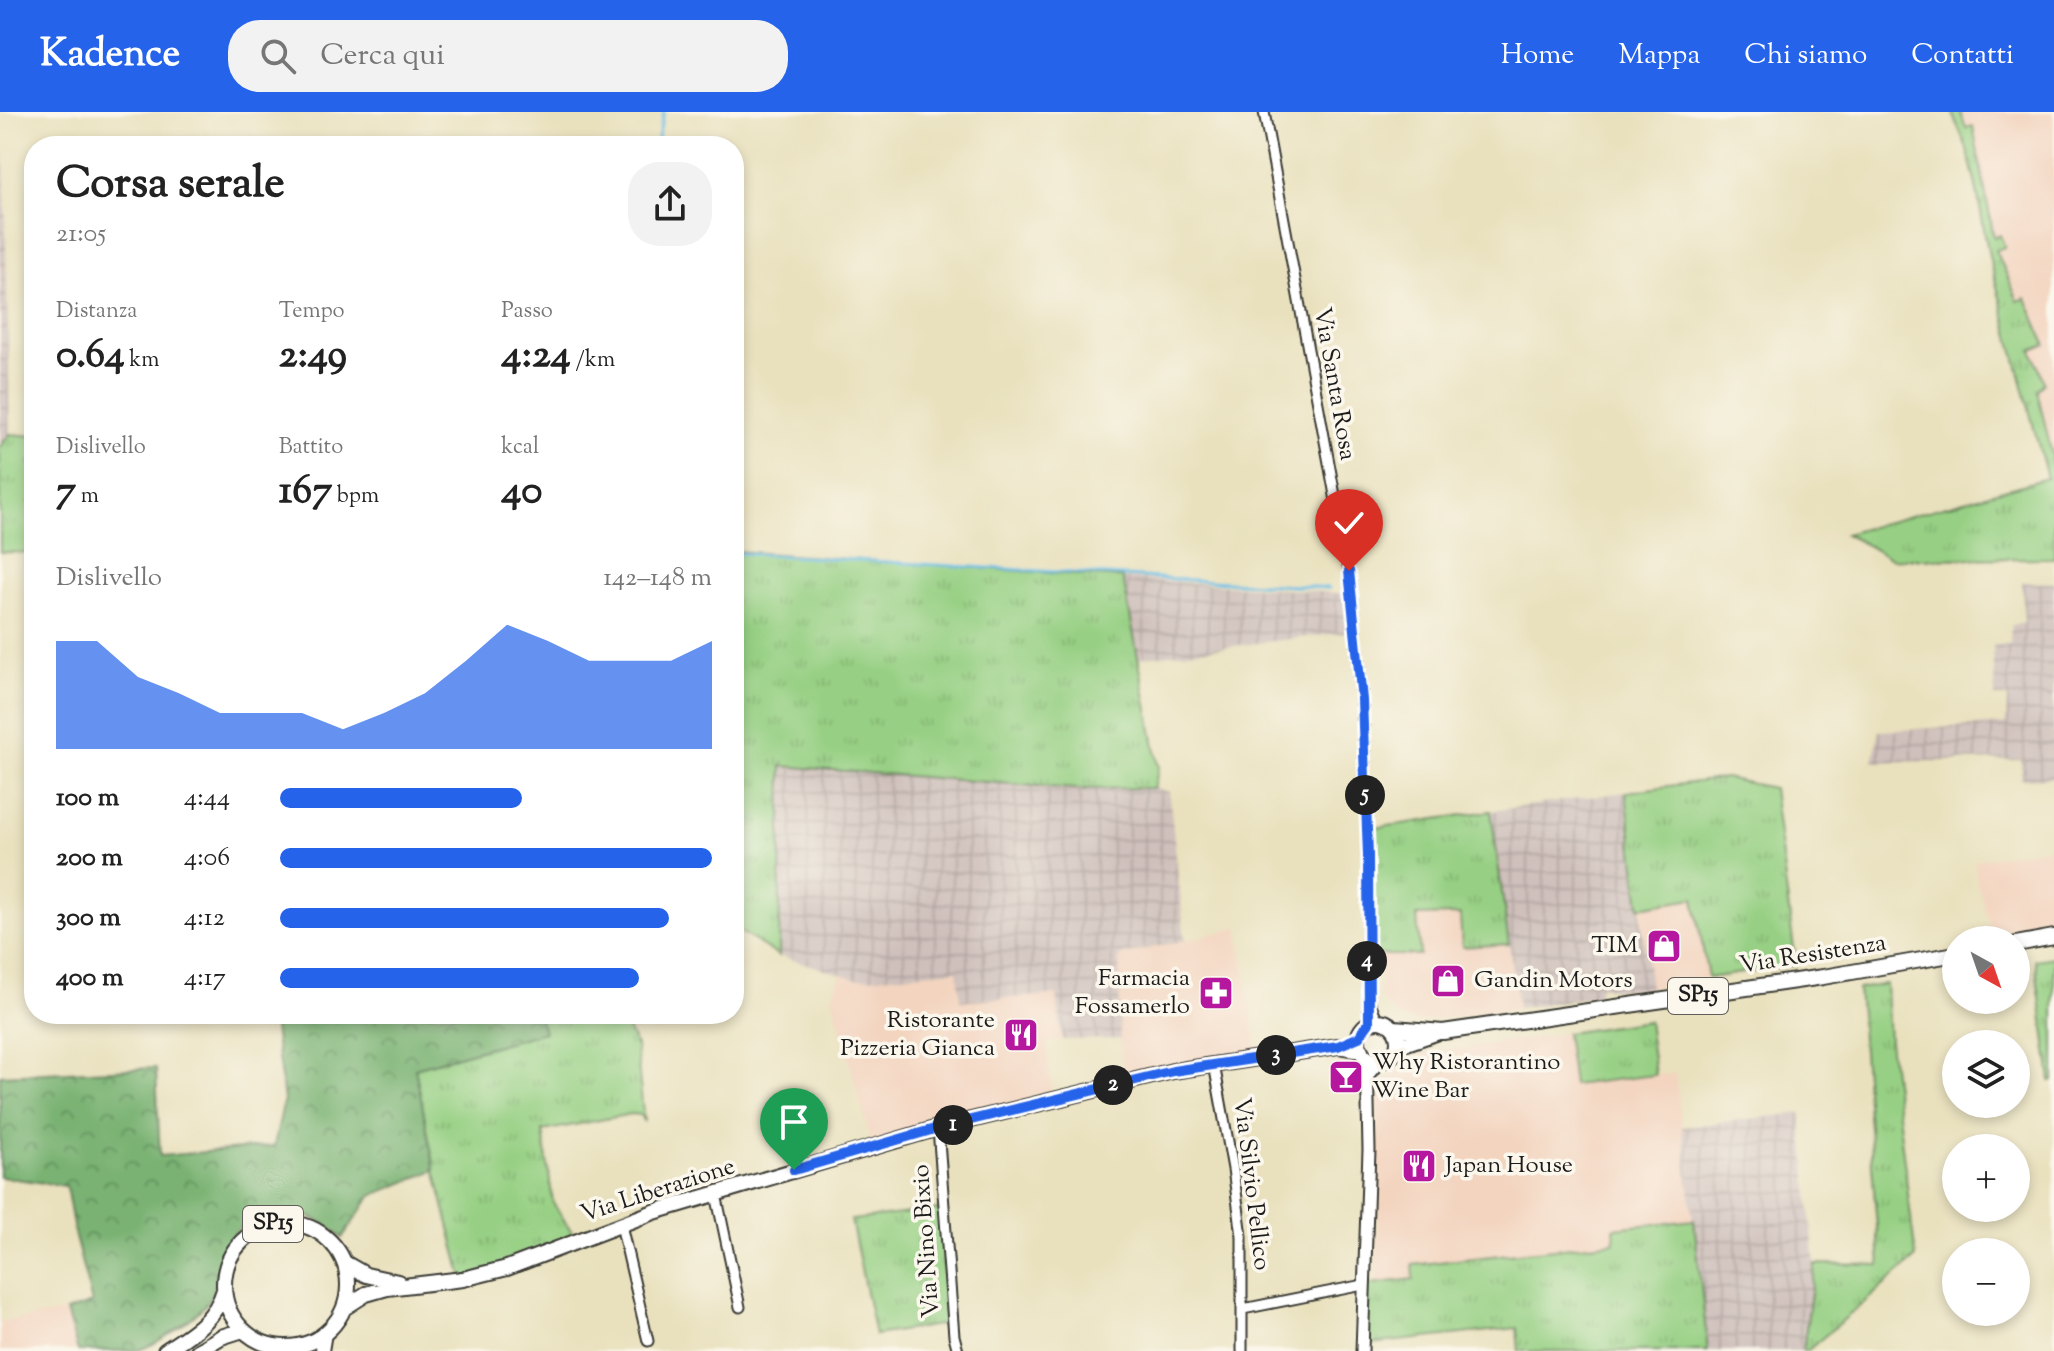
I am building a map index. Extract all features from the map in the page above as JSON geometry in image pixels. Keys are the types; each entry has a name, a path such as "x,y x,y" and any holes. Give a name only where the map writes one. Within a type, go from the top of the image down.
{"main road":[{"path":"2030,941 2054,937"},
{"name":"Via Resistenza","path":"1398,1046 1439,1032 1807,980 1942,956"},
{"path":"1367,1051 1374,1022"},
{"name":"SP15","path":"1374,1022 1394,1028"},
{"path":"1394,1028 1398,1046"},
{"name":"Via Resistenza","path":"1394,1028 1439,1032"},
{"name":"Via Liberazione","path":"344,1308 366,1294 414,1283 463,1279 507,1268 654,1212 938,1128 1124,1082 1214,1064 1338,1046 1391,1056 1398,1046"},
{"name":"SP15","path":"165,1351 207,1322 221,1301 225,1272 236,1249 255,1231 271,1224 289,1222 307,1226 323,1234 336,1247 345,1263"},
{"path":"344,1308 348,1293 345,1263"},
{"name":"Via Liberazione","path":"345,1263 366,1275 414,1283"},
{"path":"224,1290 233,1318 252,1338 279,1348 300,1345 325,1333"},
{"name":"SP15","path":"325,1333 344,1308"},
{"path":"198,1351 221,1337 243,1330"},
{"path":"322,1351 325,1333"}],"street":[{"name":"Via Santa Rosa","path":"1264,112 1349,571 1362,700 1368,855 1368,1000 1374,1022"},
{"path":"1362,1351 1369,1161 1367,1051"},
{"name":"Via Silvio Pellico","path":"1214,1064 1242,1236 1242,1351"},
{"name":"Via Nino Bixio","path":"938,1128 954,1336 958,1351"},
{"path":"716,1194 740,1307"},
{"path":"621,1225 648,1341"},
{"name":"Via Silvio Pellico","path":"1243,1309 1363,1285"}],"shaded area":[{"path":"1952,112 2054,112 2054,477 2047,479 1989,256 1966,146"},
{"path":"0,153 4,153 10,434 0,446"},
{"path":"1123,578 1351,594 1355,631 1138,658"},
{"path":"2022,582 2054,583 2054,778 2021,779 2021,760 1873,762 1879,731 2006,724 2007,697 1995,697 1993,645 2010,645 2011,625 2024,623"},
{"path":"782,766 1075,789 1154,788 1169,792 1185,940 1119,956 1120,1039 1062,1040 1057,995 961,1001 957,970 858,979 779,956"},
{"path":"1626,792 1650,988 1622,990 1600,986 1598,996 1518,1008 1491,811"},
{"path":"2054,847 2054,922 2029,926 1990,926 1974,860"},
{"path":"1694,898 1708,978 1650,988 1640,907"},
{"path":"1460,914 1462,947 1509,944 1518,1008 1418,1022 1400,1018 1384,1003 1380,994 1379,955 1420,954 1416,916"},
{"path":"1238,928 1258,1057 1124,1082 1118,1017 1119,956"},
{"path":"958,970 961,1001 1057,995 1062,1040 1047,1043 1052,1101 872,1146 832,997 841,974 858,979"},
{"path":"1566,1033 1574,1085 1675,1073 1694,1220 1615,1228 1615,1242 1414,1265 1415,1279 1376,1283 1379,1152 1376,1086 1416,1056 1425,1053"},
{"path":"1801,1113 1815,1264 1803,1351 1708,1351 1682,1127"},
{"path":"66,1312 78,1351 0,1351 0,1322"}],"green space":[{"path":"1952,112 1960,112 1966,128 1973,126 1994,238 2000,235 2005,247 1996,250 2018,301 2026,298 2046,345 2032,350 2044,382 2037,390 2054,464 2054,558 1893,559 1845,534 2047,478 1989,256 1966,146"},
{"path":"10,434 24,435 24,553 0,552 0,446"},
{"path":"744,552 1123,578 1159,767 1154,788 1075,789 782,766 779,956 744,934"},
{"path":"1725,778 1773,788 1796,965 1708,978 1694,898 1640,907 1626,792"},
{"path":"1491,811 1509,944 1462,947 1460,915 1417,916 1420,955 1367,955 1367,829"},
{"path":"2054,957 2054,1080 2051,1081 2035,960"},
{"path":"1886,984 1889,1041 1916,1258 1807,1351 1803,1351 1815,1264 1880,1265 1858,989"},
{"path":"1648,1021 1655,1075 1573,1085 1566,1033"},
{"path":"273,1024 541,1024 544,1032 415,1068 435,1170 371,1196 342,1238 329,1227 298,1214 281,1213 249,1222 225,1246 210,1298 184,1324 139,1350 78,1351 66,1312 92,1303 66,1186 0,1177 0,1075 156,1068 160,1156 274,1146 284,1100"},
{"path":"541,1024 626,1024 636,1046 644,1122 640,1115 631,1114 543,1131 553,1203 578,1241 463,1279 435,1170 415,1068 543,1032"},
{"path":"942,1209 945,1324 875,1335 851,1220"},
{"path":"1694,1220 1708,1351 1519,1351 1517,1328 1362,1345 1363,1285 1414,1279 1413,1265 1615,1242 1614,1228"}],"waterway":[{"path":"658,136 664,112"},
{"path":"744,554 1329,588"}],"place":[{"name":"TIM","path":"1664,946"},
{"name":"Gandin Motors","path":"1448,981"},
{"name":"Farmacia Fossamerlo","path":"1216,993"},
{"name":"Ristorante Pizzeria Gianca","path":"1021,1035"},
{"name":"Why Ristorantino Wine Bar","path":"1346,1077"},
{"name":"Japan House","path":"1419,1166"}],"route":[{"path":"794,1170 938,1128 1124,1082 1173,1071 1338,1046 1359,1037 1369,1023 1368,855 1362,700 1349,571"}]}
